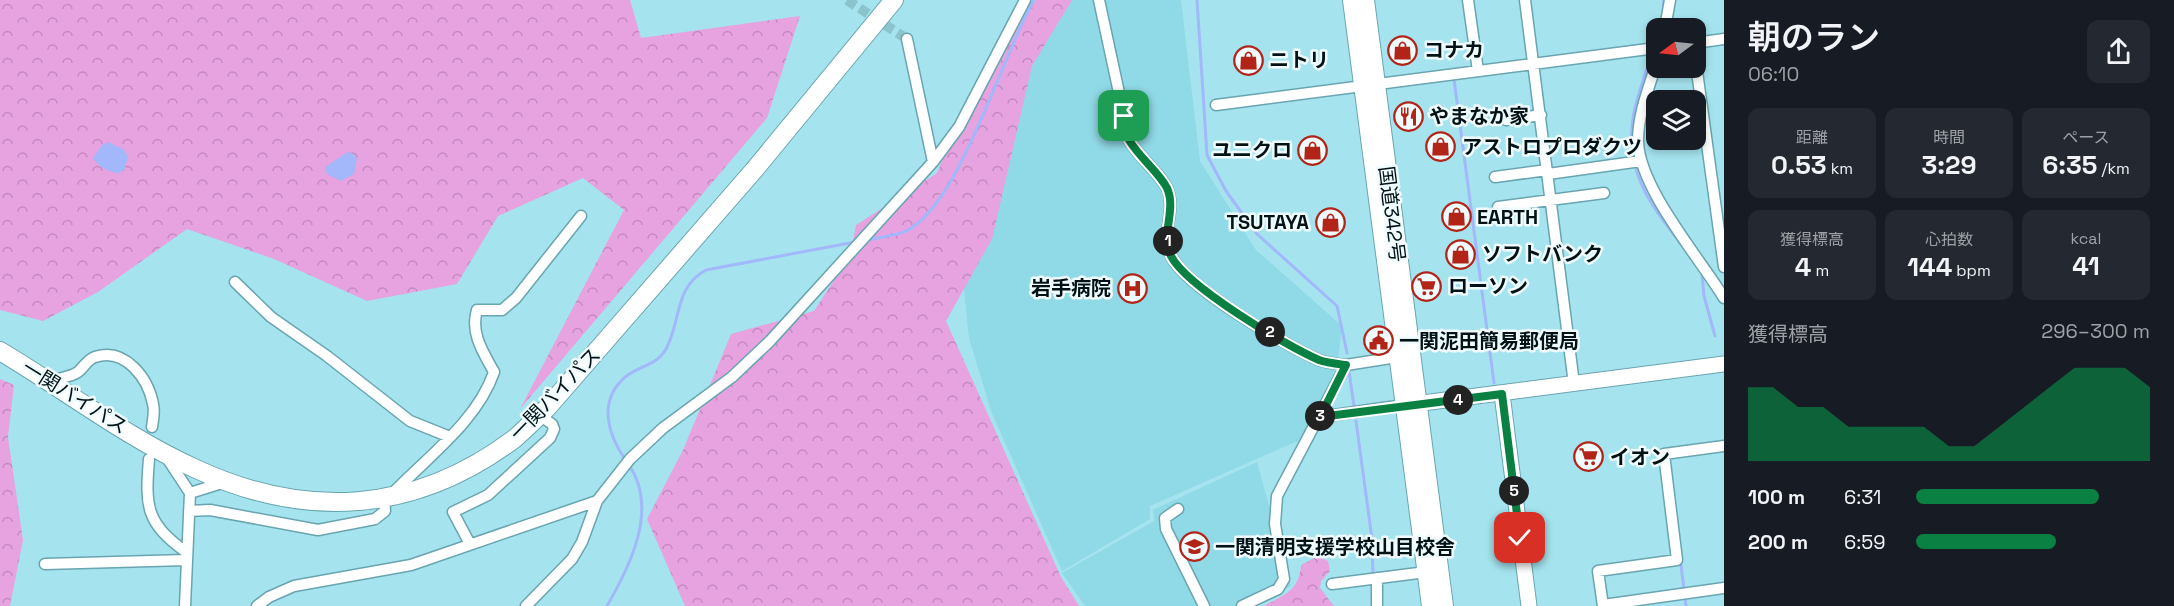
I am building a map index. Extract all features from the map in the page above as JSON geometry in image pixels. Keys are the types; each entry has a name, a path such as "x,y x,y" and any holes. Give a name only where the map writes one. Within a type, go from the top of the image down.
{"highway":[{"name":"一関バイパス","path":"0,351 51,381 156,455 225,482 305,502 347,504 386,498 439,483 477,464 515,438 539,415 755,169 894,0"},
{"name":"国道342号","path":"1352,0 1369,86 1411,405 1444,606"},
{"name":"国道342号","path":"1365,0 1369,86 1397,357 1411,405 1431,606"}],"street":[{"path":"526,606 572,559 582,542 597,501 638,451 663,428 732,377 770,341 933,162 959,127 1025,0"},
{"path":"1099,0 1124,116 1122,125 1128,138 1167,188 1170,200 1167,237 1171,256 1214,299 1320,360 1346,365 1397,357"},
{"path":"1468,0 1478,70"},
{"path":"1525,0 1574,384"},
{"path":"1667,18 1670,0"},
{"path":"907,39 933,162"},
{"path":"1706,41 1724,39"},
{"path":"1216,105 1646,49"},
{"path":"1652,78 1640,116 1638,143 1646,177 1656,197 1720,285 1724,298"},
{"path":"1698,78 1724,267"},
{"path":"1506,120 1540,115"},
{"path":"1495,177 1641,161"},
{"path":"1498,207 1604,193"},
{"path":"189,511 210,510 318,530 375,519 385,511 386,498 450,437 488,392 494,372 475,332 474,320 477,310 502,310 516,298 581,216"},
{"path":"235,282 271,317 410,421 450,437"},
{"path":"51,381 76,373 92,357 106,355 118,358 138,368 147,385 154,405 152,427"},
{"path":"1320,417 1724,364"},
{"path":"1242,606 1278,590 1284,579 1275,524 1277,496 1346,365"},
{"path":"1502,394 1529,606"},
{"path":"470,544 453,513 488,495 550,438 554,429 552,424 539,415"},
{"path":"1724,446 1664,454 1677,560 1598,571 1603,605 1724,588"},
{"path":"156,455 190,493 185,606"},
{"path":"156,455 148,497 153,522 186,556"},
{"path":"190,493 225,482"},
{"path":"257,606 269,597 294,586 411,565 597,501"},
{"path":"1178,509 1165,518 1167,529 1204,606"},
{"path":"45,564 186,556"},
{"path":"1332,584 1426,572"},
{"path":"1377,578 1377,606"}],"shaded area":[{"name":"岩手病院","path":"1036,0 1181,0 1200,161 1256,250 1342,326 1336,376 1300,440 1150,506 1150,519 1062,571 991,411 969,338 957,220"},
{"path":"108,142 123,149 128,156 125,169 119,173 97,164 93,158 102,145"},
{"path":"348,152 354,154 357,159 354,174 341,181 327,174 325,167"},
{"name":"一関清明支援学校山目校舎","path":"1257,462 1291,586 1253,606 1085,606 1062,573 1154,521 1153,510"}],"green space":[{"path":"0,0 630,0 641,38 800,16 767,118 520,409 624,210 583,178 498,216 457,284 367,301 274,259 187,229 98,292 43,321 0,310"},
{"path":"1036,0 1072,0 1032,66 992,239 946,321 1061,577 1079,606 685,606 647,519 683,450 731,334 814,311 850,256 856,225 937,173 968,98"},
{"path":"0,379 14,385 8,437 23,540 10,606 0,606"},
{"path":"1318,556 1328,561 1330,571 1321,581 1320,588 1334,606 1264,606 1290,591 1300,574 1301,565"}],"waterway":[{"path":"868,240 908,230 927,214 946,190 979,125 1034,0"},
{"path":"1197,0 1207,155 1226,191 1257,234 1337,306 1347,353"},
{"path":"1663,12 1664,0"},
{"path":"1634,158 1633,117 1646,72"},
{"path":"1454,79 1494,383"},
{"path":"1635,165 1648,197 1681,244"},
{"path":"625,459 614,440 608,420 610,399 627,375 662,355 671,339 683,295 696,277 706,270 855,242"},
{"path":"1702,274 1704,296 1715,336"},
{"path":"1349,371 1354,406"},
{"path":"1356,421 1372,539 1373,577"},
{"path":"607,606 632,555 641,518 638,482 629,465"},
{"path":"1681,565 1686,606"}],"tunnel":[{"path":"847,0 907,39"}],"place":[{"name":"コナカ","path":"1403,50"},
{"name":"ニトリ","path":"1248,60"},
{"name":"やまなか家","path":"1408,116"},
{"name":"アストロプロダクツ","path":"1441,147"},
{"name":"ユニクロ","path":"1313,150"},
{"name":"EARTH","path":"1456,217"},
{"name":"TSUTAYA","path":"1330,222"},
{"name":"ソフトバンク","path":"1461,254"},
{"name":"ローソン","path":"1427,286"},
{"name":"岩手病院","path":"1132,288"},
{"name":"一関泥田簡易郵便局","path":"1378,341"},
{"name":"イオン","path":"1589,457"},
{"name":"一関清明支援学校山目校舎","path":"1194,547"}],"route":[{"path":"1124,116 1122,125 1128,138 1167,188 1171,213 1167,237 1171,256 1214,299 1320,360 1346,365 1320,417 1502,394 1520,538"}]}
